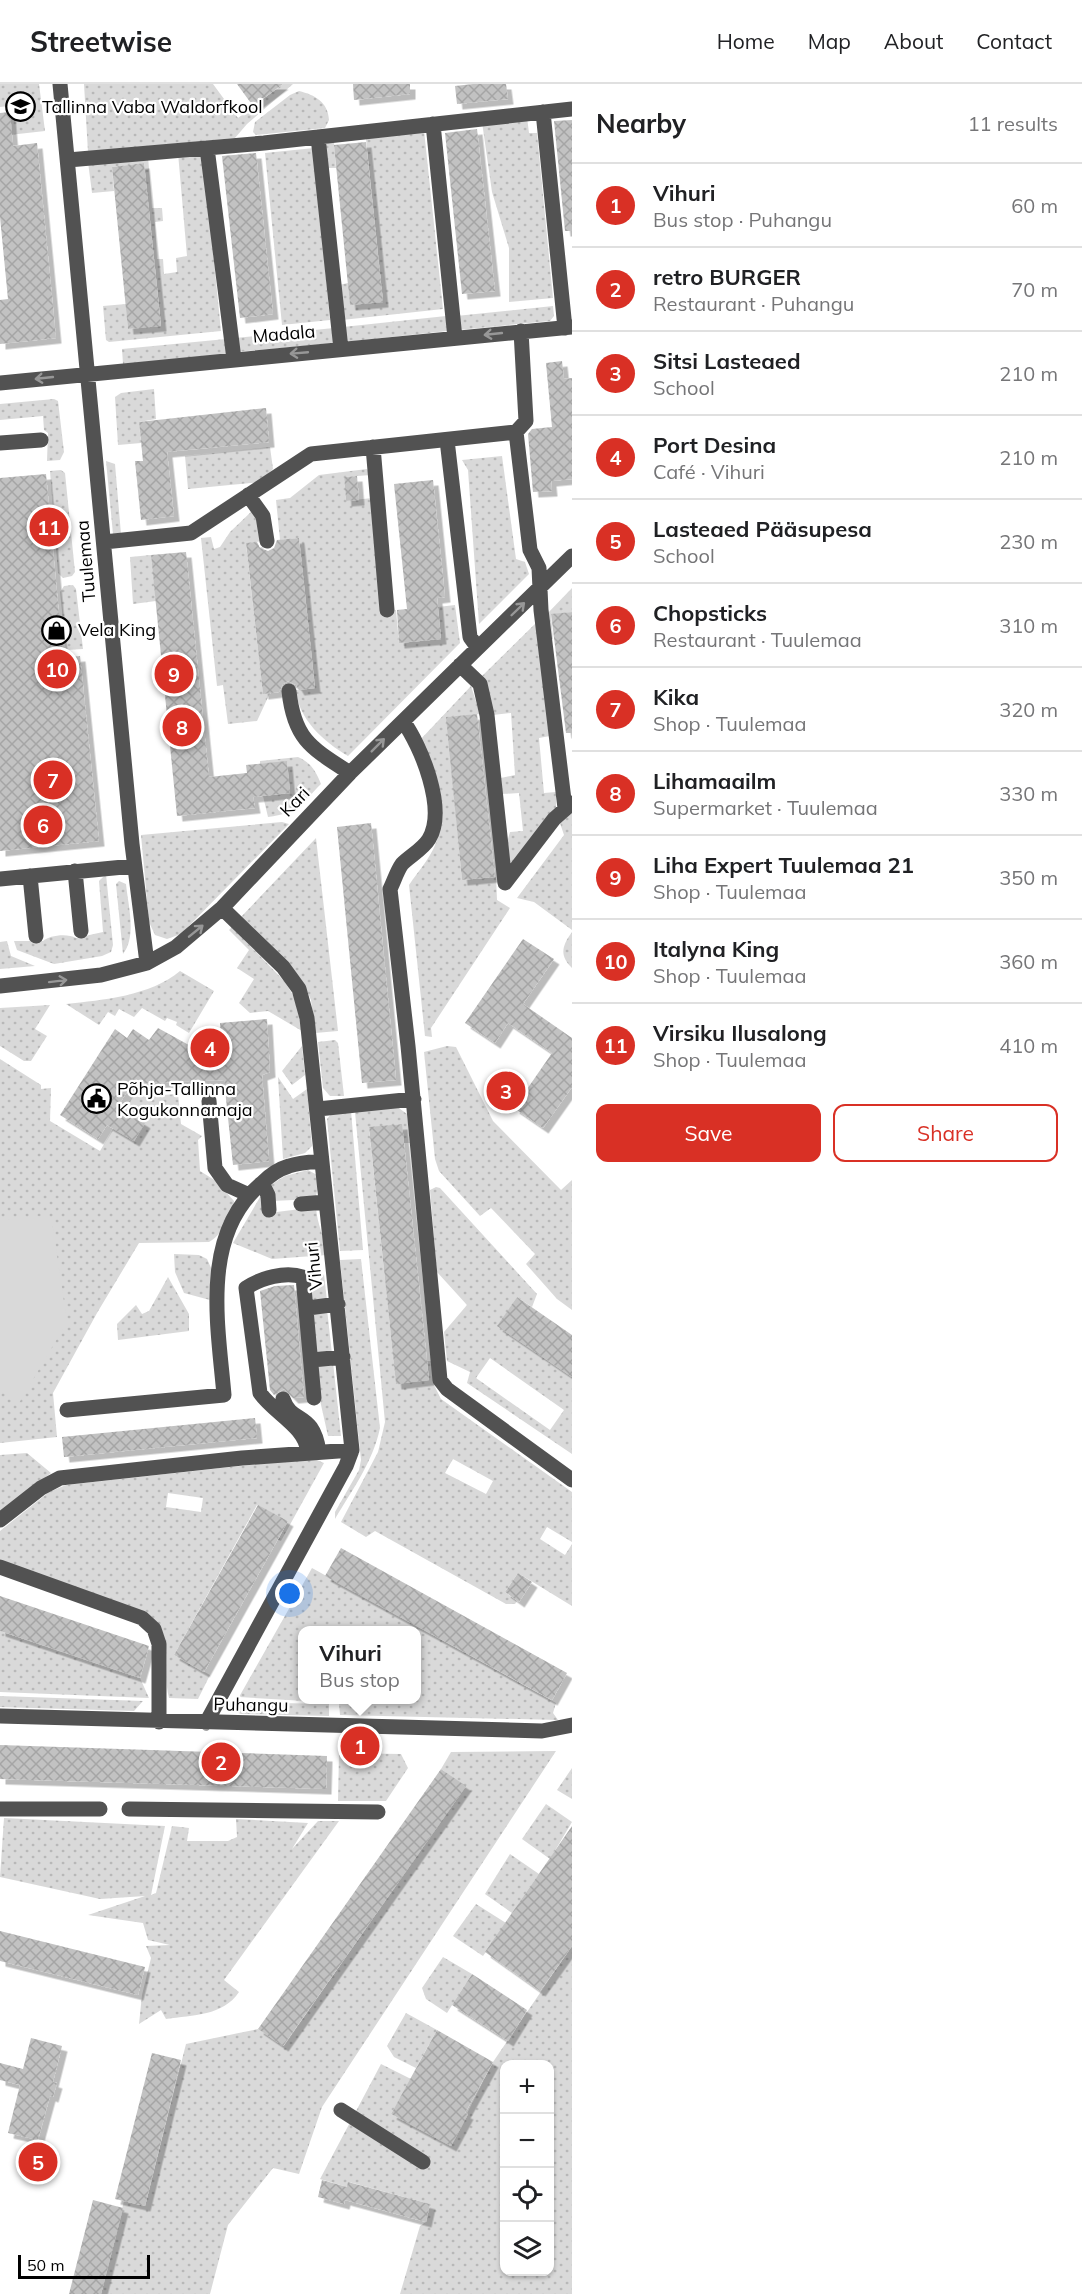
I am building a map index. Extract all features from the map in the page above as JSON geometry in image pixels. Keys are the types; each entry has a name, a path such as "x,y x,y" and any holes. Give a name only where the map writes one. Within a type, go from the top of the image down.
{"street":[{"name":"Tuulemaa","path":"60,84 134,866 147,963"},
{"path":"68,160 318,137 572,109"},
{"path":"543,112 568,327"},
{"path":"433,124 455,338"},
{"path":"318,137 341,348"},
{"path":"207,148 234,359"},
{"name":"Madala","path":"0,383 568,327"},
{"path":"104,542 191,533 311,454 516,432 526,421 521,331"},
{"path":"460,665 480,684 487,715 505,883 568,806 539,568 530,550 516,432"},
{"path":"0,443 41,440"},
{"path":"447,440 470,637 478,648"},
{"path":"373,447 387,610"},
{"path":"248,495 263,516 267,541"},
{"name":"Kari","path":"0,986 101,975 147,963 176,947 222,908 350,773 572,556"},
{"path":"289,691 292,718 310,746 350,773"},
{"path":"403,721 418,744 425,763 435,820 429,839 401,866 390,889 414,1099 440,1380 447,1389 572,1479"},
{"path":"0,879 134,866"},
{"path":"75,871 81,931"},
{"path":"30,876 36,936"},
{"name":"Vihuri","path":"206,1723 340,1477 352,1450 307,1018 299,989 282,967 222,908"},
{"path":"318,1109 414,1099"},
{"path":"209,1101 216,1168 228,1185 247,1194"},
{"path":"67,1410 224,1395 217,1281 220,1252 247,1194 288,1166 321,1161"},
{"path":"262,1183 268,1195 269,1210"},
{"path":"301,1204 326,1202"},
{"path":"314,1398 308,1308 303,1277 297,1275 259,1279 246,1288 260,1393 269,1406 303,1434 314,1452"},
{"path":"308,1308 338,1304"},
{"path":"312,1360 343,1357"},
{"path":"283,1399 289,1410 311,1424 316,1434 314,1452"},
{"path":"0,1520 41,1488 60,1478 352,1450"},
{"path":"0,1567 142,1618 154,1629 159,1644 159,1722"},
{"name":"Puhangu","path":"0,1716 542,1731 572,1725"},
{"path":"0,1809 100,1809"},
{"path":"129,1809 378,1812"},
{"path":"341,2110 423,2162"}],"shaded area":[{"name":"Tallinna Vaba Waldorfkool","path":"0,84 39,84 45,131 0,136 0,121 10,120 9,106 0,107"},
{"path":"84,84 213,84 238,118 283,84 293,84 247,124 235,138 88,152"},
{"path":"299,91 320,100 326,108 329,120 325,128 256,135 253,132 255,122 290,95"},
{"path":"527,117 529,133 537,133 553,298 509,302 509,248 492,192 482,122"},
{"path":"424,130 443,309 342,320 339,285 348,283 350,305 383,301 366,139 334,142 336,168 327,168 325,146 332,138"},
{"path":"314,148 330,320 282,325 265,153"},
{"path":"203,150 221,331 109,342 106,340 103,306 126,304 128,329 161,325 144,163 112,167 114,191 92,193 88,162 148,156 152,208 162,208 163,221 155,222 157,259 163,259 164,274 177,272 176,258 187,256 178,153"},
{"path":"553,306 554,316 550,321 458,330 456,316"},
{"path":"446,316 447,331 345,342 343,327"},
{"path":"334,328 336,343 236,352 235,338"},
{"path":"226,339 228,354 123,364 122,349"},
{"path":"154,389 156,419 139,422 141,443 118,445 115,397 121,393"},
{"path":"54,399 58,401 64,452 60,460 47,461 48,433 44,430 43,416 0,420 0,404"},
{"path":"270,447 273,469 260,482 188,489 185,456"},
{"path":"502,456 516,559 525,562 529,574 479,624 468,470 462,460"},
{"path":"106,461 115,464 121,534 113,534"},
{"path":"367,469 371,475 344,477 346,501 372,498 383,611 396,610 399,643 441,639 438,607 455,605 460,643 348,756 314,729 298,701 296,690 315,688 299,538 280,540 276,500 290,498 319,475"},
{"path":"61,470 65,473 75,572 72,576 63,578 58,573 50,471"},
{"path":"252,511 260,524 261,541 246,544 263,693 270,693 257,721 228,724 223,685 217,686 201,538 211,537 214,549 220,547 230,532"},
{"path":"151,555 156,601 133,604 130,557"},
{"path":"73,585 76,589 83,649 66,650 60,592 64,586"},
{"path":"572,588 572,612 551,615 553,639 548,640 546,615"},
{"path":"538,621 550,736 539,738 544,793 556,792 556,810 510,867 506,846 510,832 523,831 519,793 502,794 501,778 515,775 511,713 493,715 481,677"},
{"path":"471,686 480,714 447,717 462,880 496,877 497,900 510,908 431,1028 432,1037 425,1036 409,885 436,843 440,812 436,787 420,740"},
{"path":"298,757 312,768 321,784 293,810 268,817 263,796 290,793 287,762 260,764 260,761"},
{"path":"572,809 572,930 534,902 517,898 564,835 559,820"},
{"path":"282,822 289,824 181,934 167,939 155,935 149,922 141,835"},
{"path":"316,838 338,1031 315,1033 311,1000 301,979 241,917"},
{"path":"106,874 113,945 111,952 102,956 54,964 17,950 14,941 43,941 59,935 76,938 103,932 99,881"},
{"path":"119,881 126,884 131,929 123,954 116,884"},
{"path":"232,927 285,982 296,1000 302,1031 268,1011 250,1013 239,1003 254,979 237,968 249,950 229,930"},
{"path":"572,932 572,968 565,959 563,950"},
{"path":"7,941 11,956 35,966 0,969 0,942"},
{"path":"180,971 214,991 189,1033 176,1025 177,1022 167,1018 165,1021 142,1008 134,1017 119,1009 115,1016 108,1012 99,1025 66,1004 141,991 155,986"},
{"path":"50,1005 35,1029 47,1036 31,1061 24,1061 0,1046 0,1008"},
{"path":"335,1040 338,1043 344,1096 330,1096 323,1088 318,1042"},
{"path":"302,1046 305,1075 292,1085 282,1071"},
{"path":"447,1046 456,1047 493,1121 561,1190 572,1180 572,1310 557,1299 526,1264 535,1254 491,1208 480,1216 439,1171 435,1159 424,1052"},
{"path":"0,1059 41,1085 41,1089 51,1088 50,1121 100,1151 132,1097 178,1094 181,1124 202,1136 198,1140 200,1171 216,1181 234,1201 226,1224 209,1242 139,1243 53,1393 57,1437 0,1443"},
{"path":"278,1077 293,1099 307,1089 312,1146 305,1153 283,1159"},
{"path":"396,1106 407,1114 410,1143 404,1143 401,1124 369,1128 396,1383 429,1380 427,1361 433,1361 434,1385 441,1399 572,1492 572,1542 547,1527 540,1539 565,1555 572,1544 572,1606 518,1573 505,1592 517,1601 515,1604 506,1604 375,1531 366,1537 341,1522 378,1452 385,1422 355,1112","holes":["453,1459 493,1481 486,1494 445,1473"]},
{"path":"351,1111 363,1250 340,1251 327,1119 331,1114"},
{"path":"308,1170 317,1175 319,1185 315,1199 272,1201 269,1186 285,1176"},
{"path":"440,1188 537,1294 532,1307 517,1297 498,1326 572,1377 572,1454 467,1383 470,1372 447,1361 444,1332 467,1305 437,1272 430,1190","holes":["490,1358 564,1410 550,1430 476,1378"]},
{"path":"263,1192 269,1213 316,1207 327,1255 272,1259 233,1243"},
{"path":"44,1216 52,1222 67,1322 19,1403 0,1391 0,1220"},
{"path":"174,1254 199,1255 207,1259 212,1270 210,1300 184,1293 175,1272"},
{"path":"361,1259 380,1428 367,1464 335,1519 335,1512 359,1470 361,1460 340,1260"},
{"path":"324,1274 327,1301 309,1303 308,1298"},
{"path":"168,1277 189,1314 189,1331 118,1340 117,1324 136,1305 142,1314 149,1311"},
{"path":"327,1309 332,1354 315,1355 310,1311"},
{"path":"333,1362 341,1436 328,1436 317,1387 315,1363"},
{"path":"27,1453 51,1473 0,1512 0,1455"},
{"path":"312,1458 324,1463 281,1541 278,1540 288,1521 257,1505 174,1655 210,1675 198,1699 169,1698 166,1648 162,1632 0,1564 0,1531 49,1492 66,1485","holes":["168,1493 203,1498 201,1512 166,1507"]},
{"path":"312,1568 417,1626 298,1626 298,1701 239,1697"},
{"path":"421,1628 556,1703 553,1713 558,1720 340,1715 339,1704 421,1704"},
{"path":"0,1631 140,1678 149,1698 0,1692"},
{"path":"0,1696 143,1701 134,1711 0,1707"},
{"path":"229,1702 329,1704 329,1716 241,1714 231,1710"},
{"path":"556,1751 322,2107 299,2174 273,2168 228,2225 210,2294 101,2294 124,2201 145,2206 186,2044 258,2029 284,2046 465,1786 441,1769 451,1752"},
{"path":"339,1753 401,1754 408,1768 386,1801 338,1801"},
{"path":"572,1768 572,1799 557,1790"},
{"path":"546,1804 572,1822 550,1859 522,1839"},
{"path":"4,1818 165,1826 151,1895 156,1893 172,1826 189,1828 187,1841 228,1841 237,1837 236,1819 308,1823 292,1849 318,1821 339,1821 224,1980 239,1992 232,2000 216,2010 197,2015 166,2019 161,2010 139,2024 142,1995 151,1958 146,1946 170,1945 148,1940 143,1923 88,1915 145,1896 100,1899 0,1877"},
{"path":"510,1854 539,1874 512,1913 485,1894"},
{"path":"476,1904 506,1923 483,1956 453,1936"},
{"path":"572,1946 572,2294 400,2294 420,2226 426,2222 430,2204 349,2182 347,2187 320,2179 381,2064 411,2079 391,2114 451,2145 493,2062"},
{"path":"443,1957 472,1974 447,2013 426,1999 422,1988"},
{"path":"406,2013 437,2030 416,2068 394,2057 387,2046"}],"building":[{"path":"237,84 283,84 253,106"},
{"path":"353,84 410,84 410,94 354,100"},
{"path":"506,84 508,99 457,104 455,86"},
{"path":"10,112 13,146 37,143 56,338 0,344 0,300 8,299 0,217 0,113"},
{"path":"572,120 572,231 565,231 554,121"},
{"path":"477,129 495,291 462,294 445,133"},
{"path":"366,142 383,302 350,305 334,145"},
{"path":"256,153 273,314 240,318 222,156"},
{"path":"144,163 161,326 128,329 112,167"},
{"path":"562,361 564,379 572,378 572,479 551,481 552,491 533,492 528,434 532,429 552,427 546,363"},
{"path":"266,408 269,442 167,452 174,516 141,520 135,461 143,461 139,422"},
{"path":"46,474 63,658 80,656 99,841 0,851 0,478"},
{"path":"357,476 359,500 346,501 344,477"},
{"path":"433,480 445,597 437,598 441,639 399,643 397,610 407,609 394,484"},
{"path":"299,538 315,688 299,690 296,685 288,681 283,684 279,692 263,694 246,543 257,542 260,548 268,551 274,548 277,540"},
{"path":"186,552 209,777 247,773 246,765 287,761 290,793 253,797 255,808 177,816 151,555"},
{"path":"572,612 572,733 566,733 551,614"},
{"path":"477,714 495,877 462,880 446,717"},
{"path":"371,823 396,1080 362,1083 337,827"},
{"path":"523,939 554,959 523,1004 572,1038 572,1087 543,1128 514,1108 552,1053 508,1023 495,1043 465,1023"},
{"name":"Põhja-Tallinna Kogukonnamaja","path":"267,1019 270,1072 262,1075 269,1161 233,1165 224,1080 132,1084 118,1106 145,1123 134,1141 107,1125 98,1139 60,1115 115,1029 127,1038 133,1029 149,1040 158,1028 196,1049 221,1037 220,1023"},
{"path":"402,1124 429,1380 396,1384 369,1127"},
{"path":"294,1285 304,1397 293,1398 284,1389 274,1395 270,1390 260,1291 275,1286"},
{"path":"517,1297 572,1335 572,1377 497,1326"},
{"path":"255,1418 257,1438 64,1457 62,1437"},
{"path":"258,1505 288,1521 204,1672 174,1655"},
{"path":"341,1548 567,1673 552,1700 421,1628 421,1626 417,1626 325,1576"},
{"path":"518,1573 532,1582 519,1602 505,1592"},
{"path":"0,1596 149,1646 140,1678 0,1631"},
{"path":"0,1745 327,1756 326,1789 0,1779"},
{"path":"441,1769 466,1786 283,2046 258,2029"},
{"path":"572,1826 572,1946 540,1991 485,1952"},
{"path":"0,1931 145,1967 138,1995 0,1961"},
{"path":"472,1974 527,2010 508,2041 452,2005"},
{"path":"437,2030 493,2062 465,2113 468,2114 451,2146 391,2114"},
{"path":"31,2038 62,2046 53,2082 57,2083 53,2097 50,2096 38,2140 8,2133 20,2085 0,2080 0,2063 23,2069"},
{"path":"152,2053 181,2060 145,2206 115,2199"},
{"path":"322,2180 347,2187 348,2182 430,2204 426,2222 345,2200 344,2204 318,2197"},
{"path":"93,2200 123,2208 101,2294 69,2294"}],"place":[{"name":"Tallinna Vaba Waldorfkool","path":"21,107"},
{"name":"Virsiku Ilusalong","path":"49,527"},
{"name":"Vela King","path":"57,630"},
{"name":"Italyna King","path":"57,669"},
{"name":"Liha Expert Tuulemaa 21","path":"174,674"},
{"name":"Lihamaailm","path":"182,727"},
{"name":"Kika","path":"53,780"},
{"name":"Chopsticks","path":"43,825"},
{"name":"Port Desina","path":"210,1048"},
{"name":"Sitsi Lasteaed","path":"506,1091"},
{"name":"Põhja-Tallinna Kogukonnamaja","path":"96,1099"},
{"name":"Vihuri","path":"360,1746"},
{"name":"retro BURGER","path":"221,1762"},
{"name":"Lasteaed Pääsupesa","path":"38,2162"}]}
